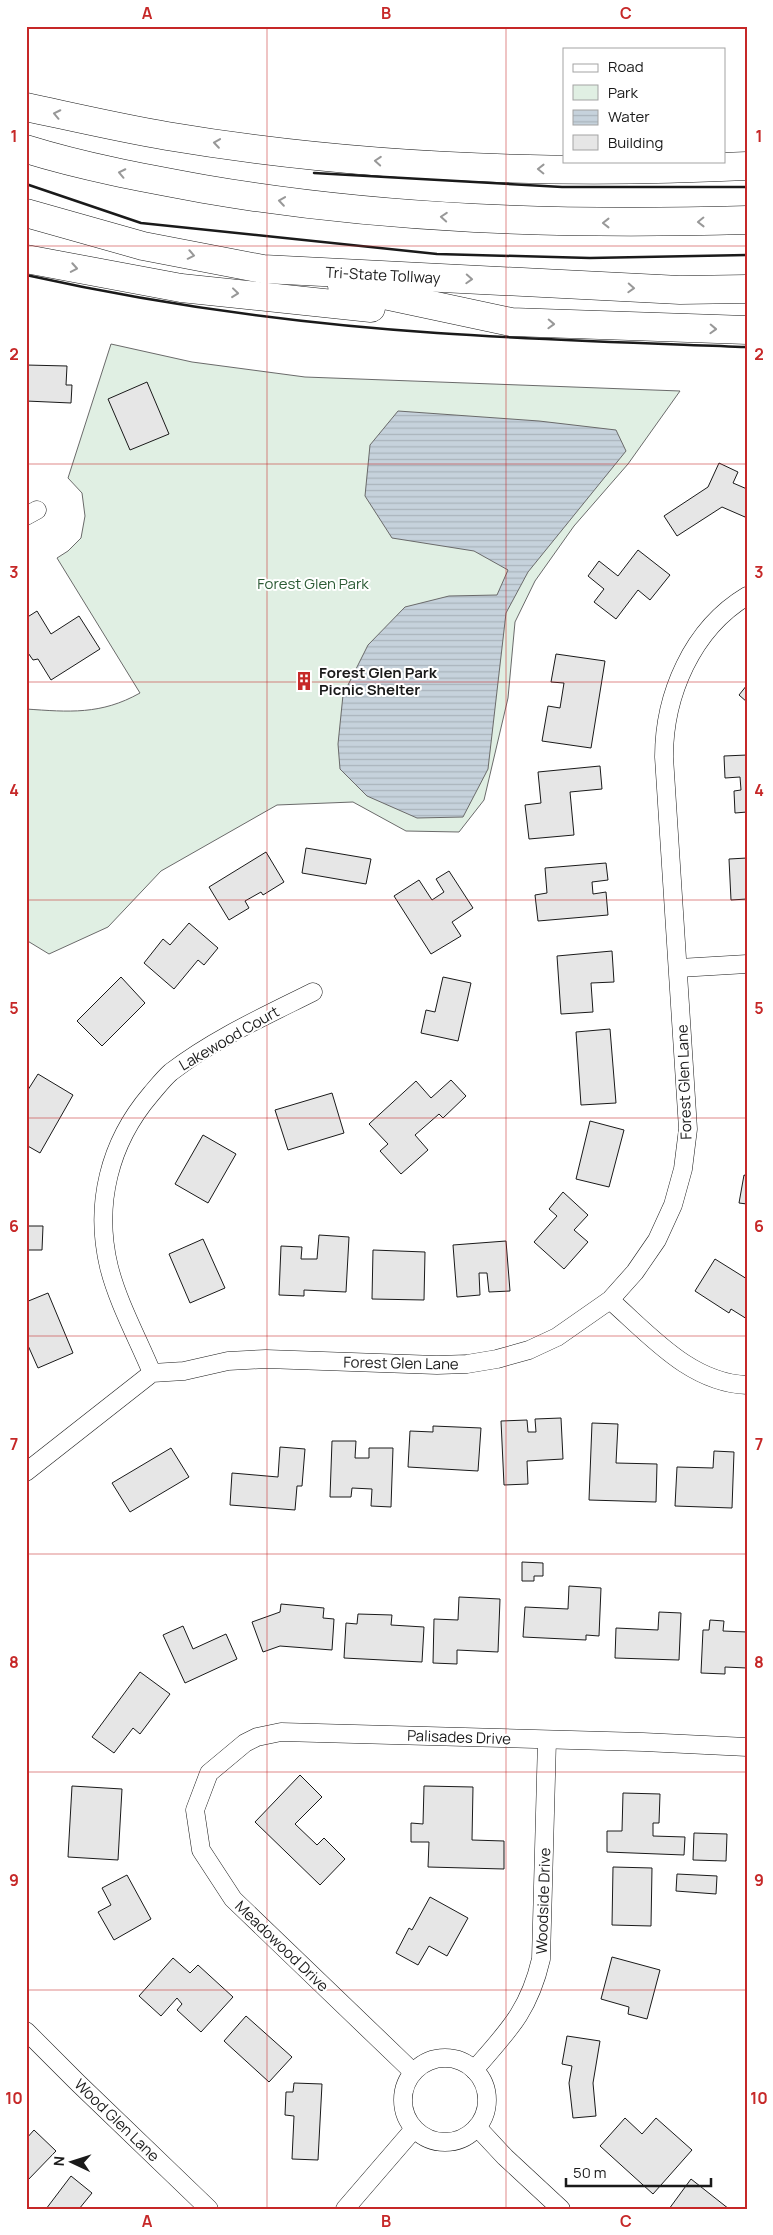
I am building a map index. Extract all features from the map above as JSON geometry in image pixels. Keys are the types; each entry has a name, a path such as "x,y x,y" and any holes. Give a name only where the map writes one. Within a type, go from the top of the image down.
{"highway":[{"path":"26,107 167,136 352,159 524,168 621,170 747,166"},
{"path":"26,149 57,158 179,184 243,195 379,212 545,222 655,223 747,220"},
{"name":"Tri-State Tollway","path":"26,214 143,246 263,269 680,290 747,289"},
{"path":"26,259 181,288 511,322 747,330"},
{"path":"263,269 511,322"}],"street":[{"name":"Forest Glen Lane","path":"152,1373 184,1371 228,1361 266,1358 437,1365 497,1360 529,1350 557,1337 610,1300 635,1272 657,1240 673,1205 683,1169 688,1129 664,757 669,705 688,659 700,641 729,607 747,596"},
{"path":"679,968 747,964"},
{"name":"Lakewood Court","path":"152,1373 113,1278 104,1242 105,1191 116,1148 136,1111 170,1073 236,1032 313,992"},
{"path":"610,1300 674,1356 696,1372 723,1382 747,1385"},
{"path":"26,1472 152,1373"},
{"name":"Palisades Drive","path":"200,1796 209,1773 245,1743 257,1737 281,1732 747,1747"},
{"name":"Woodside Drive","path":"474,2070 509,2030 524,2008 532,1992 541,1959 547,1740"},
{"name":"Meadowood Drive","path":"200,1796 194,1810 201,1850 233,1898 413,2072"},
{"name":"Wood Glen Lane","path":"26,2030 78,2084 209,2209"},
{"path":"443,2058 454,2059 474,2070 482,2080 487,2104 484,2117 477,2127 466,2137 453,2142 425,2138 414,2130 407,2119 402,2095 406,2083 413,2072 432,2060 443,2058"},
{"path":"477,2127 505,2157 561,2209"},
{"path":"345,2209 414,2130"}],"green space":[{"name":"Forest Glen Park","path":"111,344 192,362 305,377 680,391 628,464 574,526 535,581 515,622 508,698 484,800 459,832 406,831 353,802 277,805 161,871 108,927 49,954 26,940 26,709 71,711 98,709 126,700 140,693 57,558 68,551 81,538 85,516 82,493 68,478"}],"water":[{"path":"398,411 539,421 616,430 626,451 528,572 506,613 488,769 463,817 417,818 367,796 340,769 338,744 343,695 368,645 405,607 449,596 497,595 508,570 474,551 392,538 365,496 370,445"}],"building":[{"path":"26,365 67,366 66,385 72,385 71,403 26,401"},
{"path":"147,382 169,434 130,450 108,399"},
{"path":"719,463 738,472 733,483 747,489 747,513 745,517 722,507 677,536 664,516 708,487"},
{"path":"638,550 670,575 650,600 638,590 616,619 594,602 604,589 588,576 599,561 618,576"},
{"path":"37,611 51,634 79,616 100,649 51,680 38,659 33,660 26,650 26,618"},
{"path":"556,654 605,661 591,748 542,741 548,706 560,708 564,683 551,682"},
{"name":"Forest Glen Park Picnic Shelter","path":"303,676 309,678 310,684 305,687 299,684 300,678"},
{"path":"747,685 747,702 739,695"},
{"path":"747,755 747,812 735,813 734,791 741,790 740,777 725,778 724,756"},
{"path":"600,766 602,789 570,792 574,835 529,839 525,805 541,803 538,772"},
{"path":"306,848 371,859 366,884 302,873"},
{"path":"266,852 284,882 263,895 261,892 245,901 249,908 229,920 209,887"},
{"path":"747,858 747,899 731,900 729,859"},
{"path":"606,863 608,880 592,882 593,894 606,892 608,915 538,921 535,895 547,893 545,868"},
{"path":"449,871 473,908 452,922 461,936 431,954 394,896 419,880 432,900 444,892 436,879"},
{"path":"189,923 218,948 204,965 198,960 174,989 144,963 163,939 170,945"},
{"path":"612,951 614,982 591,983 593,1012 561,1014 557,956"},
{"path":"121,977 145,1003 102,1046 77,1021"},
{"path":"443,977 471,983 458,1041 421,1033 426,1010 435,1012"},
{"path":"610,1029 616,1103 581,1105 576,1032"},
{"path":"38,1074 73,1095 40,1153 26,1145 26,1093"},
{"path":"451,1080 466,1096 443,1118 439,1114 415,1135 428,1150 401,1174 380,1151 388,1144 369,1124 416,1081 431,1098"},
{"path":"332,1093 344,1133 288,1150 275,1110"},
{"path":"590,1121 624,1130 609,1187 576,1179"},
{"path":"203,1135 236,1154 208,1203 175,1184"},
{"path":"744,1175 747,1176 747,1204 739,1203"},
{"path":"563,1192 588,1215 574,1230 588,1242 564,1269 534,1242 557,1216 549,1209"},
{"path":"26,1226 43,1226 42,1250 26,1250"},
{"path":"319,1235 349,1237 346,1292 304,1290 304,1296 279,1295 281,1246 302,1247 301,1259 317,1259"},
{"path":"203,1239 225,1288 190,1303 169,1254"},
{"path":"506,1241 510,1291 489,1292 487,1273 479,1273 480,1295 457,1297 453,1245"},
{"path":"373,1250 425,1252 424,1300 372,1299"},
{"path":"715,1259 747,1279 747,1319 731,1309 729,1313 695,1291"},
{"path":"48,1293 73,1353 38,1368 26,1341 26,1302"},
{"path":"561,1418 563,1459 527,1461 528,1484 504,1485 501,1421 527,1420 528,1432 536,1432 535,1419"},
{"path":"592,1423 618,1424 616,1463 657,1464 656,1502 589,1500"},
{"path":"433,1426 481,1428 478,1471 408,1467 410,1431 433,1432"},
{"path":"332,1441 356,1441 355,1458 369,1458 369,1448 393,1448 391,1507 371,1506 372,1489 352,1488 351,1497 330,1497"},
{"path":"280,1447 305,1449 302,1486 297,1486 295,1510 230,1505 232,1473 278,1477"},
{"path":"171,1448 189,1477 130,1512 112,1483"},
{"path":"714,1451 734,1452 732,1508 675,1506 677,1467 713,1468"},
{"path":"522,1562 543,1563 543,1576 534,1576 534,1581 522,1581"},
{"path":"569,1586 601,1588 599,1636 586,1635 586,1640 523,1637 525,1607 568,1609"},
{"path":"459,1597 500,1599 498,1652 457,1650 457,1664 433,1663 434,1619 458,1620"},
{"path":"281,1604 324,1608 323,1618 334,1619 332,1650 280,1646 263,1652 252,1622 280,1612"},
{"path":"659,1612 681,1613 679,1660 615,1658 616,1628 658,1630"},
{"path":"358,1614 392,1615 391,1625 424,1627 422,1662 344,1658 346,1623 357,1624"},
{"path":"710,1620 724,1621 723,1631 747,1632 747,1668 725,1667 725,1674 701,1673 703,1630 709,1630"},
{"path":"183,1626 193,1649 226,1634 237,1659 185,1683 163,1635"},
{"path":"140,1672 170,1694 140,1734 133,1728 114,1753 92,1737"},
{"path":"300,1775 322,1797 295,1824 317,1845 324,1838 345,1859 320,1885 255,1822"},
{"path":"72,1786 122,1789 118,1860 68,1857"},
{"path":"424,1786 473,1787 472,1840 504,1841 504,1869 428,1867 429,1842 411,1842 411,1823 423,1824"},
{"path":"623,1793 660,1794 659,1823 653,1823 653,1836 685,1837 684,1855 607,1852 607,1831 622,1831"},
{"path":"694,1833 727,1834 726,1861 693,1860"},
{"path":"613,1867 652,1868 651,1926 612,1925"},
{"path":"677,1874 717,1876 716,1894 676,1891"},
{"path":"127,1875 151,1919 114,1940 98,1912 111,1905 102,1888"},
{"path":"430,1897 468,1918 447,1956 429,1946 418,1965 396,1953 409,1928 412,1930"},
{"path":"612,1957 660,1970 647,2019 628,2014 629,2007 601,1999"},
{"path":"173,1958 190,1973 198,1965 233,1997 201,2032 177,2010 182,2004 177,1998 161,2016 139,1996"},
{"path":"246,2016 292,2057 269,2082 224,2041"},
{"path":"567,2036 600,2041 593,2083 596,2116 573,2118 569,2083 572,2066 562,2064"},
{"path":"294,2083 322,2084 318,2160 292,2159 294,2116 285,2115 286,2092 293,2092"},
{"path":"625,2118 642,2134 656,2118 692,2150 653,2194 600,2146"},
{"path":"34,2130 56,2151 26,2182 26,2139"},
{"path":"71,2176 92,2193 79,2209 46,2209"},
{"path":"691,2179 729,2209 669,2209"}],"wall":[{"path":"314,173 562,187 747,187"},
{"path":"26,184 141,223 437,254 590,258 747,255"},
{"path":"26,275 179,304 282,319 514,338 747,347"}],"place":[{"name":"Forest Glen Park Picnic Shelter","path":"304,681"}]}
